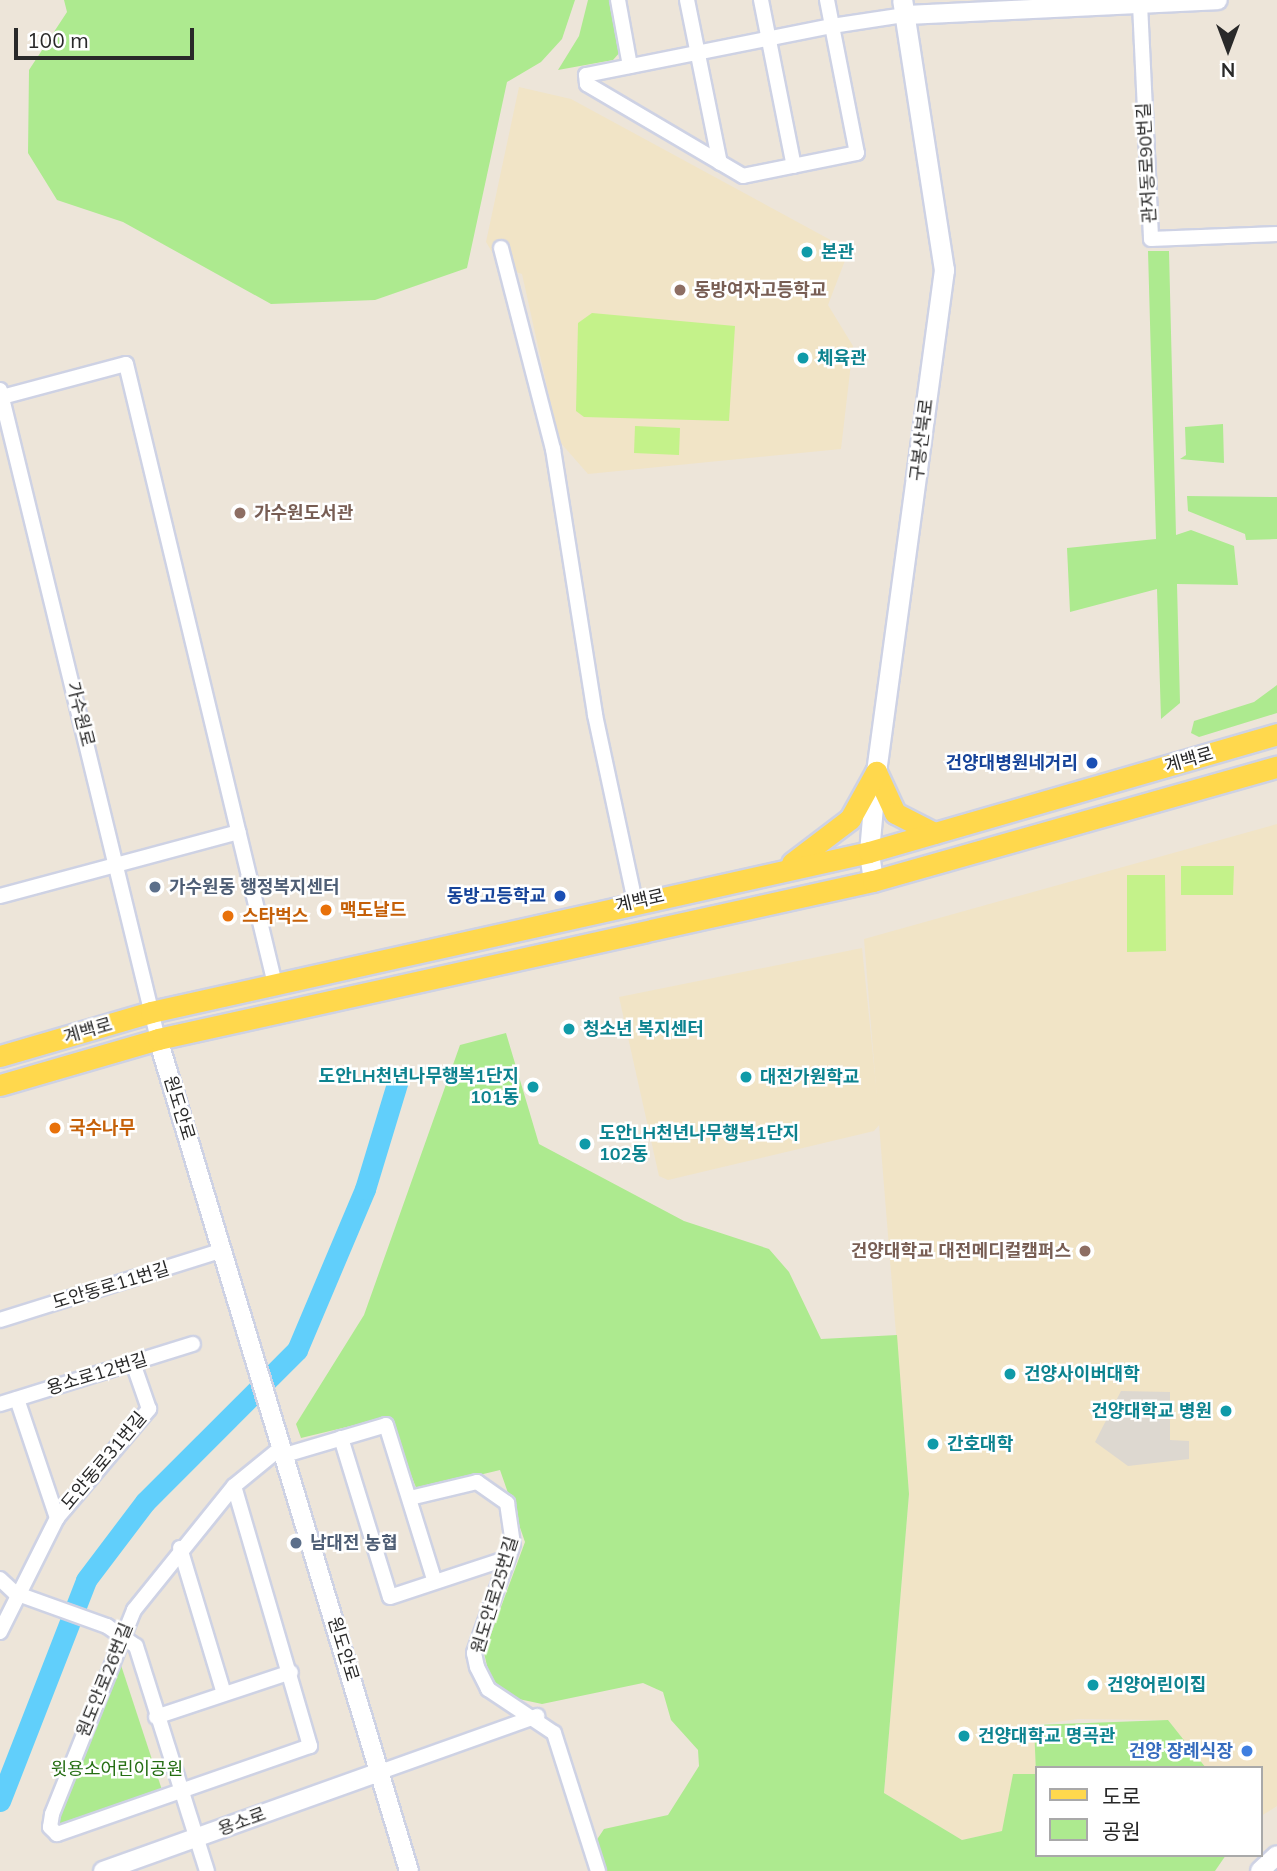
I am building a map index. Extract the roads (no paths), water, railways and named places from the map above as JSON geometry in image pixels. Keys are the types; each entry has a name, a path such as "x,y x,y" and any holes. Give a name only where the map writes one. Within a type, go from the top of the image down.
{"main road":[{"name":"구봉산북로","path":"873,881 869,852 876,772 944,270 903,8"},
{"name":"계백로","path":"0,1056 151,1012 869,852 1277,734"},
{"name":"계백로","path":"0,1085 158,1039 873,881 1277,767"},
{"path":"876,772 895,813 934,833"},
{"path":"779,871 850,820 876,772"}],"street":[{"path":"618,0 630,66"},
{"path":"687,0 720,163"},
{"path":"761,0 794,166"},
{"path":"827,0 832,26 857,153 743,176 587,84 586,75 832,26 903,8 1218,0"},
{"name":"관저동로90번길","path":"1140,4 1151,239 1277,234"},
{"path":"501,248 553,449 595,715 635,902"},
{"path":"1,393 126,364 275,984"},
{"name":"가수원로","path":"1,393 158,1039"},
{"path":"0,897 117,862 239,832"},
{"name":"원도안로","path":"158,1039 409,1871"},
{"name":"도안동로11번길","path":"0,1320 223,1250"},
{"name":"용소로12번길","path":"0,1404 193,1344"},
{"name":"도안동로31번길","path":"0,1632 15,1593 57,1518 149,1409 133,1363"},
{"name":"도안동로31번길","path":"18,1399 57,1518"},
{"path":"284,1450 386,1426 435,1582"},
{"path":"341,1438 390,1597 508,1558"},
{"name":"원도안로26번길","path":"178,1794 64,1834 52,1832 50,1822 122,1635 180,1548 234,1486 284,1450"},
{"name":"원도안로25번길","path":"410,1497 477,1482 501,1494 515,1530 508,1558 474,1653 477,1667 488,1689 537,1716 554,1733 598,1871"},
{"path":"178,1794 304,1751 312,1740 234,1486"},
{"path":"180,1548 224,1694"},
{"path":"0,1579 15,1593 107,1626 136,1646 178,1794 206,1871"},
{"path":"156,1717 291,1672"},
{"path":"380,1772 537,1716"},
{"name":"용소로","path":"103,1871 380,1772"},
{"path":"1260,1871 1277,1855"}],"waterway":[{"path":"0,1801 86,1580 145,1502 297,1350 365,1189 399,1077"}],"place":[{"name":"본관","path":"807,252"},
{"name":"동방여자고등학교","path":"680,290"},
{"name":"체육관","path":"803,358"},
{"name":"가수원도서관","path":"240,513"},
{"name":"건양대병원네거리","path":"1092,763"},
{"name":"가수원동 행정복지센터","path":"155,887"},
{"name":"동방고등학교","path":"560,896"},
{"name":"맥도날드","path":"326,910"},
{"name":"스타벅스","path":"228,916"},
{"name":"청소년 복지센터","path":"569,1029"},
{"name":"대전가원학교","path":"746,1077"},
{"name":"도안LH천년나무행복1단지 101동","path":"533,1087"},
{"name":"국수나무","path":"55,1128"},
{"name":"도안LH천년나무행복1단지 102동","path":"585,1144"},
{"name":"건양대학교 대전메디컬캠퍼스","path":"1085,1251"},
{"name":"건양사이버대학","path":"1010,1374"},
{"name":"건양대학교 병원","path":"1226,1411"},
{"name":"간호대학","path":"933,1444"},
{"name":"남대전 농협","path":"296,1543"},
{"name":"건양어린이집","path":"1093,1685"},
{"name":"건양대학교 명곡관","path":"964,1736"},
{"name":"건양 장례식장","path":"1247,1751"}],"park label":[{"name":"윗용소어린이공원","path":"117,1769"}]}
